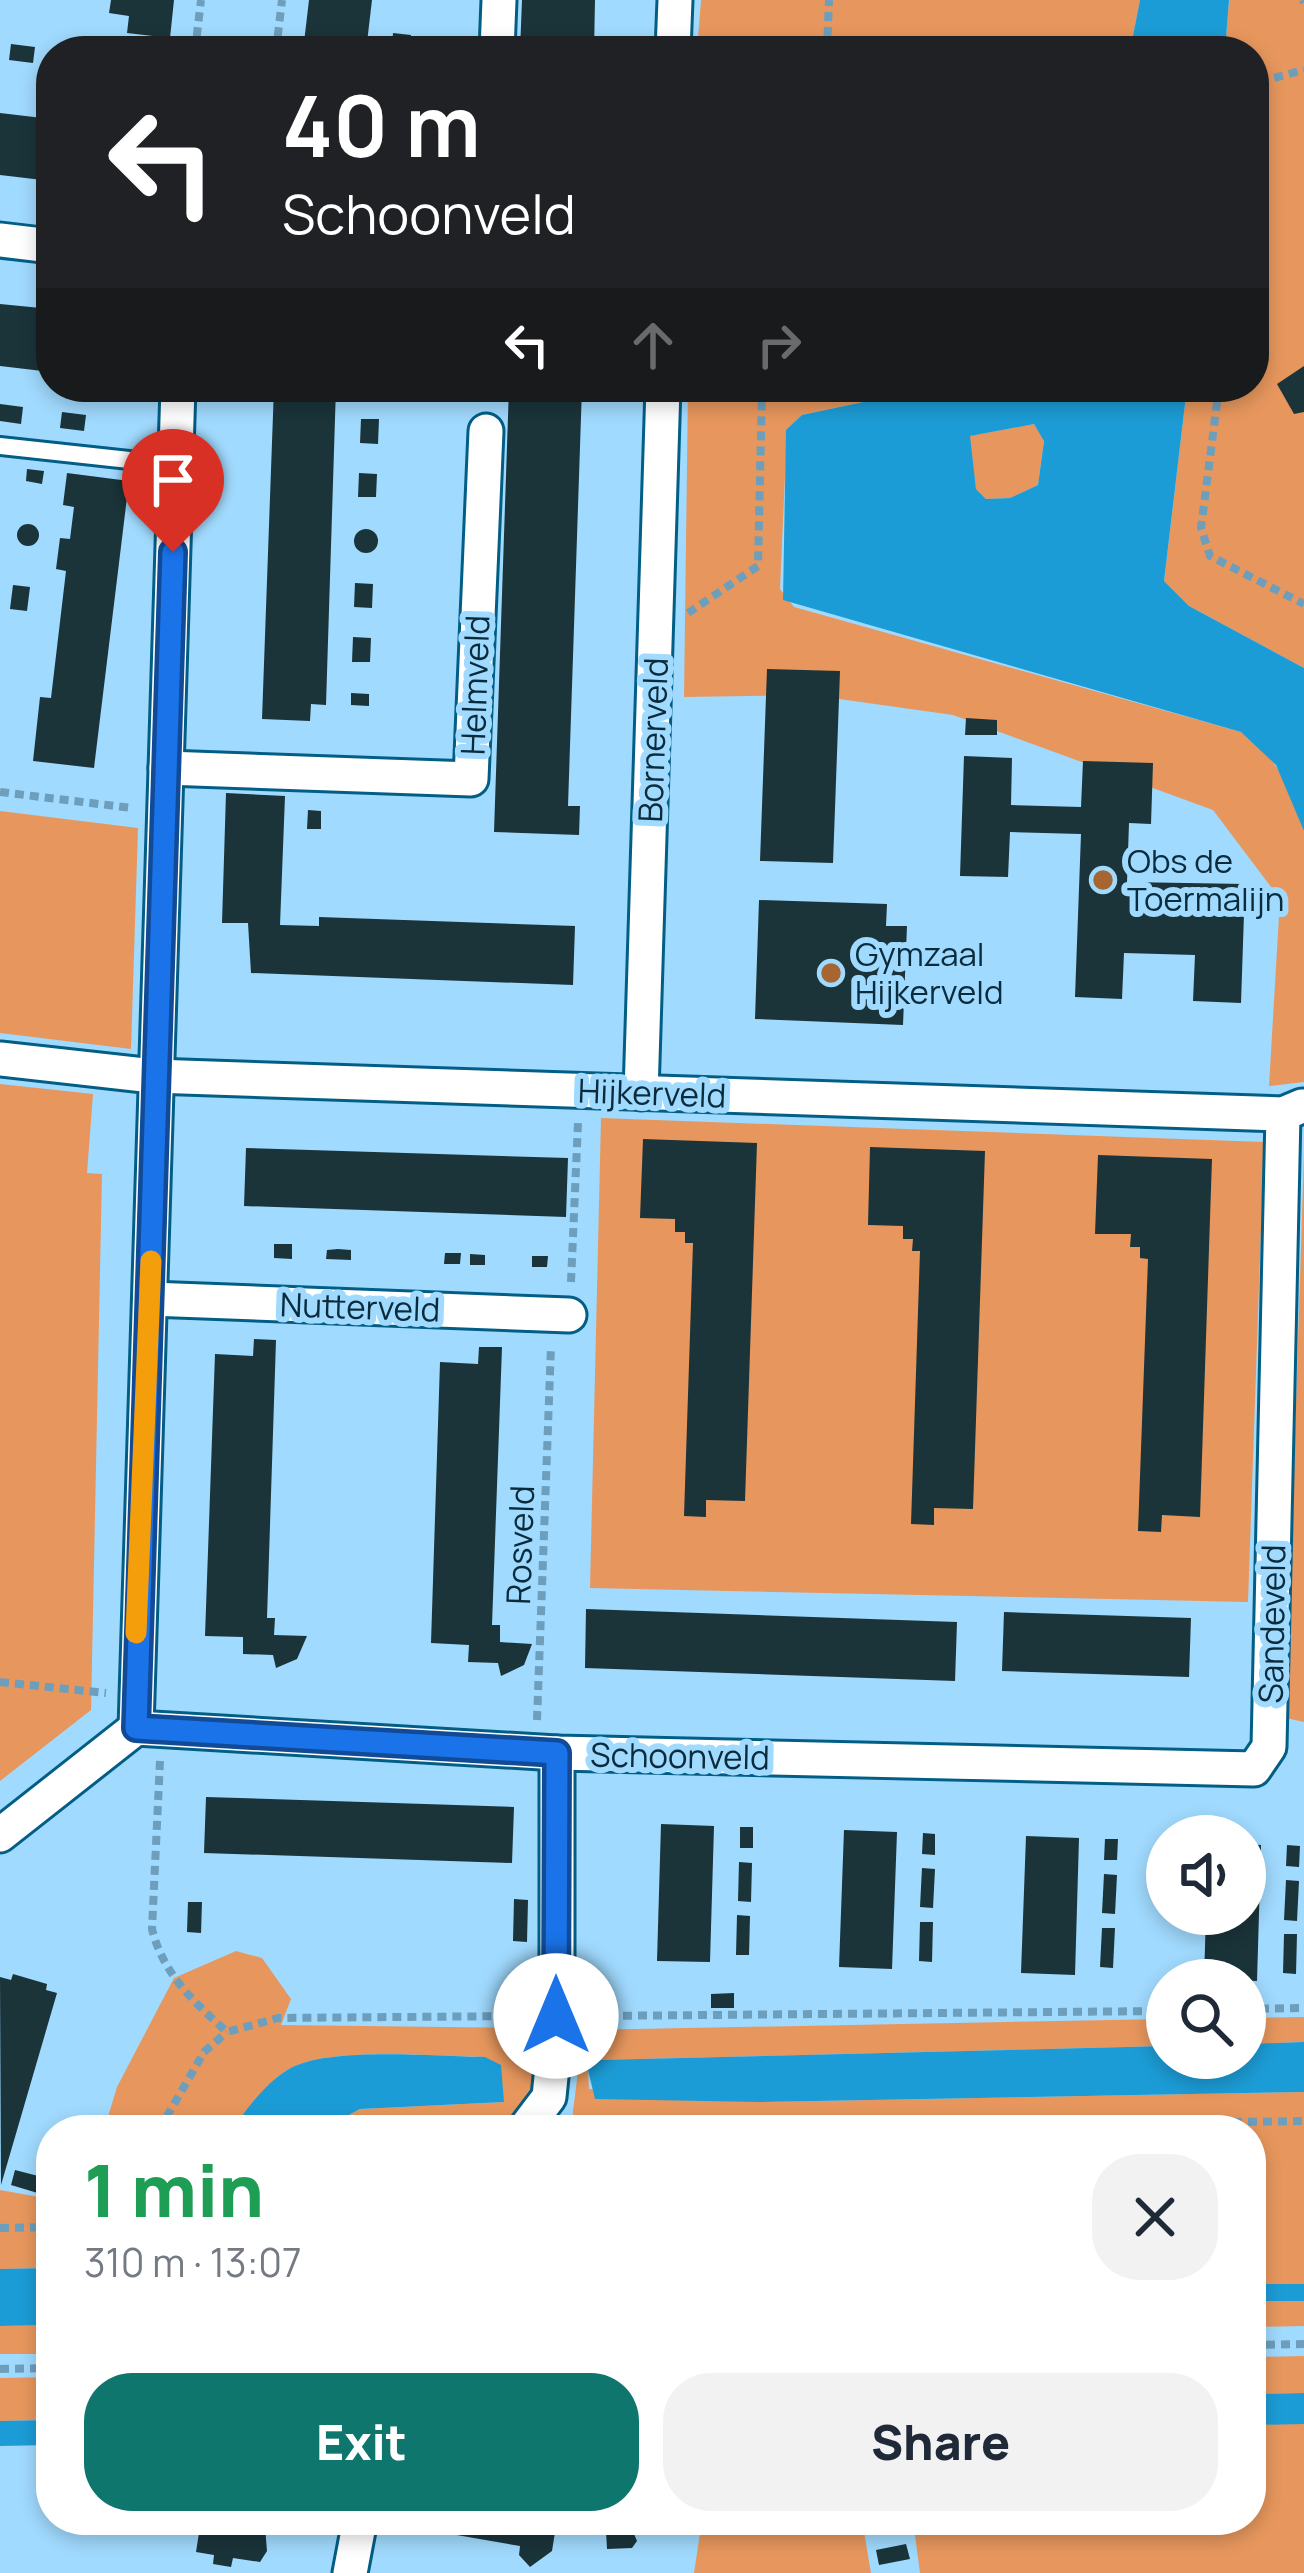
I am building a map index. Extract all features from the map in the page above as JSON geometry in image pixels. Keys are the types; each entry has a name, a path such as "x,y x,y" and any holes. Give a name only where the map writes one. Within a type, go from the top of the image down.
{"street":[{"path":"498,36 499,0"},
{"path":"674,36 675,0"},
{"path":"0,240 36,244"},
{"path":"0,1835 144,1718 153,1076 178,402"},
{"name":"Bornerveld","path":"641,1093 663,402"},
{"name":"Helmveld","path":"166,768 471,779 486,430"},
{"name":"Hijkerveld","path":"0,1059 153,1076 1294,1110"},
{"name":"Sandeveld","path":"1254,1769 1269,1747 1294,1110"},
{"name":"Nutterveld","path":"150,1299 561,1328"},
{"name":"Schoonveld","path":"144,1718 547,1752 1254,1769"},
{"path":"536,2115 550,2097 556,2016 547,1752"},
{"path":"350,2573 357,2535"}],"lane":[{"path":"0,446 176,466"}],"path":[{"path":"197,36 201,0"},
{"path":"278,36 282,0"},
{"path":"828,36 829,0"},
{"path":"1269,79 1304,70"},
{"path":"657,634 758,566 762,402"},
{"path":"1217,402 1201,528 1210,556 1304,604"},
{"path":"0,792 163,812"},
{"name":"Rosveld","path":"547,1752 561,1328 580,1091"},
{"path":"0,1682 144,1718 152,1929 158,1953 185,1994 227,2032"},
{"path":"1266,2009 1304,2008"},
{"path":"168,2115 204,2052 227,2032 278,2018 1146,2011"},
{"path":"1266,2121 1304,2121"},
{"path":"0,2228 36,2227"},
{"path":"1266,2345 1304,2344"},
{"path":"0,2369 36,2368"}],"shaded area":[{"path":"701,0 1140,0 1133,36 698,36"},
{"path":"1229,0 1304,0 1304,668 1189,606 1164,581 1185,402 1269,402 1269,36 1226,36"},
{"path":"688,402 863,402 802,415 787,430 780,589 794,607 1241,732 1254,741 1288,788 1304,831 1304,1082 1269,1086 1280,899 1213,810 953,715 811,695 684,697"},
{"path":"1034,424 1044,440 1038,485 1010,498 986,499 976,489 969,436"},
{"path":"0,811 138,828 131,1049 0,1033"},
{"path":"0,1084 93,1094 87,1173 102,1174 91,1710 0,1781"},
{"path":"601,1118 1264,1142 1248,1602 590,1588"},
{"path":"1304,1154 1304,1722 1286,1718"},
{"path":"236,1951 262,1958 291,1999 281,2025 537,2028 532,2094 518,2115 349,2115 360,2109 504,2102 484,2057 356,2055 289,2069 243,2115 109,2115 117,2087 174,1978"},
{"path":"1304,2017 1304,2042 1266,2043 1266,2018"},
{"path":"1146,2019 1146,2047 599,2060 588,2070 589,2089 759,2102 1304,2092 1304,2284 1266,2284 1266,2115 573,2115 583,2030"},
{"path":"0,2190 36,2196 36,2268 0,2269"},
{"path":"1266,2301 1304,2301 1304,2326 1266,2327"},
{"path":"36,2325 36,2354 0,2354 0,2326"},
{"path":"1304,2356 1304,2393 1266,2394 1266,2357"},
{"path":"36,2377 36,2420 0,2421 0,2378"},
{"path":"1304,2420 1304,2573 920,2573 915,2535 1266,2535 1266,2421"},
{"path":"700,2535 865,2535 871,2573 694,2573"}],"water":[{"path":"1140,0 1229,0 1226,36 1133,36"},
{"path":"863,402 1185,402 1164,581 1189,606 1304,668 1304,831 1276,765 1241,732 783,600 786,430 802,415","holes":["1034,424 1044,441 1038,485 1010,498 986,499 976,489 970,436"]},
{"path":"1304,2042 1304,2092 759,2102 595,2099 588,2070 598,2060 1146,2047 1146,2079 1266,2079 1266,2043"},
{"path":"356,2055 485,2057 501,2065 504,2102 360,2109 349,2115 242,2115 272,2082 307,2062"},
{"path":"36,2268 36,2325 0,2326 0,2269"},
{"path":"1266,2284 1304,2284 1304,2301 1266,2301"},
{"path":"1304,2393 1304,2424 1266,2425 1266,2394"},
{"path":"36,2420 36,2445 0,2446 0,2421"}],"building":[{"path":"111,0 174,0 170,36 127,33 129,16 109,13"},
{"path":"309,0 372,0 368,36 305,36"},
{"path":"522,0 595,0 594,36 521,36"},
{"path":"11,44 35,47 33,63 9,60"},
{"path":"0,113 36,117 36,179 0,175"},
{"path":"0,304 36,308 36,370 0,366"},
{"path":"1304,366 1304,412 1294,414 1277,384"},
{"path":"273,402 336,402 326,705 311,704 310,721 262,719"},
{"path":"508,402 581,402 568,806 580,806 579,835 494,832"},
{"path":"0,404 23,407 21,424 0,421"},
{"path":"62,412 86,415 84,431 60,428"},
{"path":"361,419 379,419 378,444 360,443"},
{"path":"27,469 44,471 42,484 26,481"},
{"path":"67,473 129,481 94,768 33,761 40,697 51,698 66,571 56,569 60,538 70,539 74,507 63,505"},
{"path":"359,473 377,474 376,497 358,497"},
{"path":"28,524 39,535 28,546 17,535"},
{"path":"366,529 378,541 366,553 354,541"},
{"path":"355,583 373,584 372,608 354,607"},
{"path":"13,585 30,587 27,611 10,609"},
{"path":"353,637 371,638 370,662 352,662"},
{"path":"767,669 840,671 833,863 760,861"},
{"path":"351,693 369,694 369,706 351,705"},
{"path":"966,718 997,720 997,735 965,735"},
{"name":"Obs de Toermalijn","path":"964,756 1012,758 1011,805 1081,807 1083,761 1153,763 1151,824 1129,823 1127,882 1245,884 1241,1003 1193,1001 1195,955 1124,953 1122,999 1075,997 1081,834 1010,832 1008,877 960,876"},
{"path":"226,793 285,796 280,925 319,926 319,917 575,926 573,985 251,973 248,923 222,923"},
{"path":"308,810 321,811 321,829 307,829"},
{"name":"Gymzaal Hijkerveld","path":"759,900 887,904 886,926 907,926 903,1025 755,1019"},
{"path":"643,1139 757,1143 745,1501 706,1500 706,1517 684,1516 693,1243 685,1243 685,1232 675,1232 675,1219 640,1218"},
{"path":"870,1147 985,1151 973,1509 934,1508 934,1525 911,1524 920,1251 912,1251 913,1239 903,1239 903,1226 868,1225"},
{"path":"246,1148 568,1158 566,1217 244,1206"},
{"path":"1098,1155 1212,1159 1200,1517 1162,1515 1161,1532 1138,1531 1148,1259 1140,1258 1140,1247 1130,1247 1131,1234 1095,1234"},
{"path":"274,1244 292,1244 292,1259 274,1258"},
{"path":"327,1250 351,1250 351,1260 326,1259"},
{"path":"445,1253 461,1253 460,1264 444,1264"},
{"path":"470,1254 485,1255 485,1265 470,1265"},
{"path":"532,1256 548,1256 547,1267 532,1267"},
{"path":"254,1339 276,1340 267,1618 275,1618 274,1635 307,1636 297,1659 276,1668 273,1655 243,1654 243,1637 205,1636 215,1354 253,1356"},
{"path":"479,1347 502,1347 492,1625 500,1625 500,1642 532,1644 524,1665 501,1676 498,1663 468,1662 469,1645 431,1643 440,1362 478,1364"},
{"path":"586,1609 957,1622 955,1681 585,1668"},
{"path":"1004,1612 1191,1618 1189,1677 1002,1671"},
{"path":"206,1797 514,1807 512,1863 204,1853"},
{"path":"661,1824 714,1826 710,1962 657,1961"},
{"path":"740,1827 753,1827 753,1848 740,1848"},
{"path":"844,1830 897,1832 892,1969 839,1967"},
{"path":"923,1833 935,1834 935,1855 922,1854"},
{"path":"1026,1836 1079,1838 1075,1975 1021,1973"},
{"path":"1105,1839 1118,1839 1117,1860 1104,1860"},
{"path":"1287,1845 1300,1846 1299,1867 1286,1866"},
{"path":"739,1862 752,1863 751,1902 738,1901"},
{"path":"922,1868 935,1869 933,1908 920,1907"},
{"path":"1104,1874 1117,1875 1115,1914 1102,1913"},
{"path":"1286,1880 1299,1881 1297,1921 1284,1920"},
{"path":"514,1899 528,1900 527,1942 513,1941"},
{"path":"188,1902 202,1902 201,1933 187,1932"},
{"path":"737,1915 750,1916 749,1955 736,1955"},
{"path":"920,1922 933,1922 932,1962 919,1961"},
{"path":"1102,1928 1115,1928 1113,1968 1100,1967"},
{"path":"1284,1934 1297,1934 1296,1974 1283,1973"},
{"path":"1205,1935 1258,1935 1258,1959 1205,1959"},
{"path":"13,1974 47,1984 46,1990 57,1993 1,2185 0,1977 11,1980"},
{"path":"734,1993 734,2008 711,2008 711,1994"},
{"path":"15,2170 36,2175 36,2192 11,2185"},
{"path":"199,2535 266,2535 267,2551 260,2562 233,2558 231,2567 213,2564 214,2555 196,2552"},
{"path":"457,2535 555,2535 552,2551 530,2567 519,2555 520,2546"},
{"path":"606,2535 634,2535 637,2541 632,2548 607,2549"},
{"path":"906,2544 910,2559 879,2565 876,2550"}],"slow traffic":[{"path":"136,1633 151,1261"}],"place":[{"name":"Obs de Toermalijn","path":"1103,880"},
{"name":"Gymzaal Hijkerveld","path":"831,973"}],"route":[{"path":"173,552 133,1696 136,1728 557,1753 556,2016"}]}
